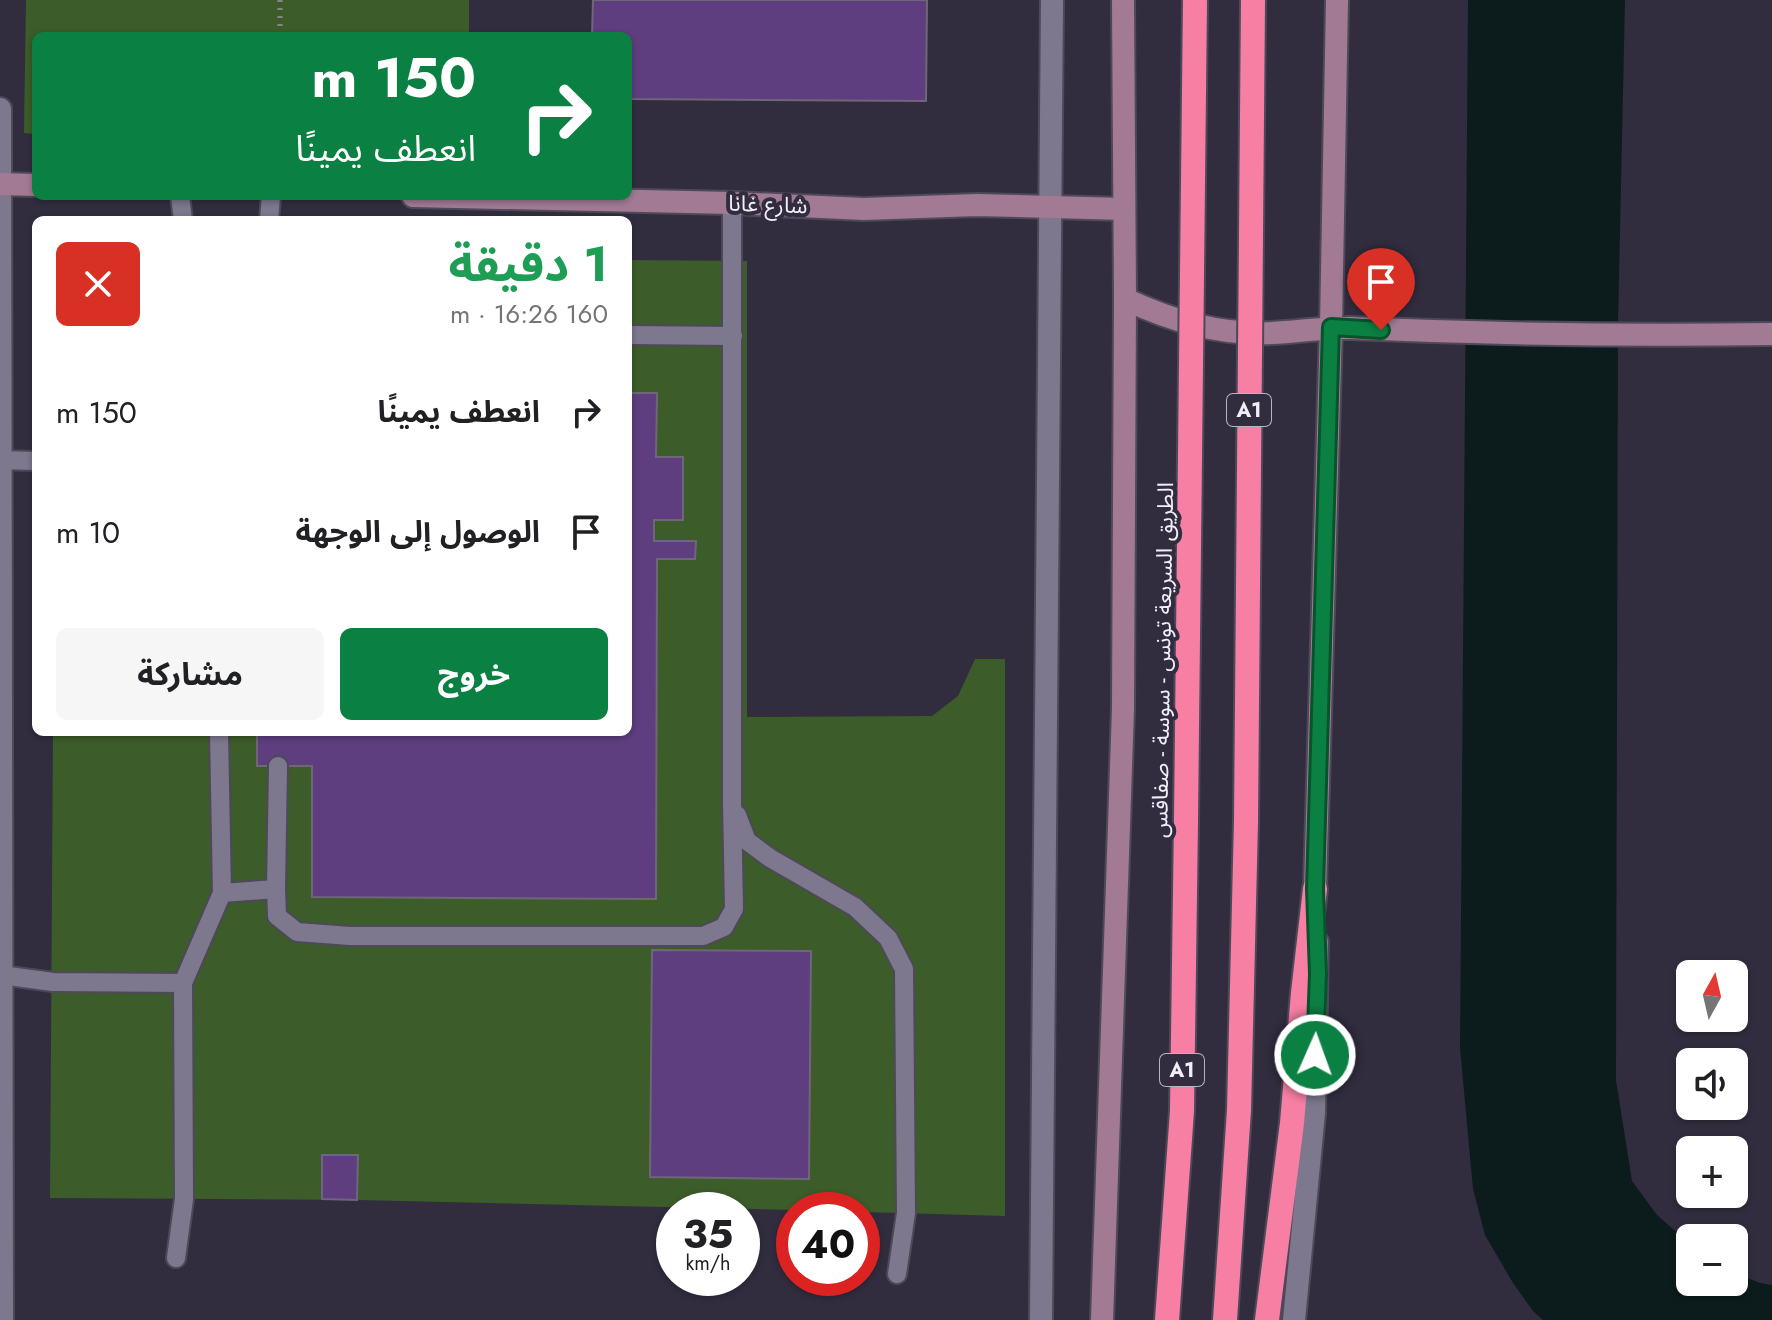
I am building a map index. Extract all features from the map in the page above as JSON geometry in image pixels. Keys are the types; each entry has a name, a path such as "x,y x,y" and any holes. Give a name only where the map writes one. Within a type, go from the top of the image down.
{"highway":[{"name":"الطريق السريعة تونس - سوسة - صفاقس","path":"1167,1320 1182,1111 1195,0"},
{"name":"A1","path":"1225,1320 1239,1110 1246,821 1253,0"},
{"path":"1267,1320 1292,1123 1315,889"}],"main road":[{"path":"1102,1320 1123,709 1123,0"},
{"path":"1315,889 1337,0"},
{"path":"0,184 32,185"},
{"name":"شارع غانا","path":"595,200 864,209 977,205 1124,209"},
{"path":"1125,299 1152,312 1210,329 1240,333 1331,327 1431,332 1772,334"}],"street":[{"path":"1041,1320 1052,0"},
{"path":"0,109 2,1320"},
{"path":"1294,1320 1314,1113 1318,974 1315,889"}],"lane":[{"path":"278,766 277,916 297,932 350,936 703,936 724,927 734,909 732,203"},
{"path":"632,335 733,336"},
{"path":"1,460 32,461"},
{"path":"176,1258 184,1199 183,983 222,893 219,736"},
{"path":"732,801 747,841 770,858 855,907 888,938 904,969 906,1213 897,1274"},
{"path":"222,893 276,889"},
{"path":"1,975 53,982 183,983"}],"path":[{"path":"280,0 280,32"}],"green space":[{"path":"26,0 469,0 469,32 32,32 32,134 24,133"},
{"path":"632,260 747,261 747,717 932,716 958,696 975,659 1005,659 1005,1216 880,1213 880,1192 776,1192 776,1210 760,1209 760,1192 656,1192 656,1207 358,1200 50,1198 53,736 263,736 312,766 312,897 656,899 657,559 695,559 696,542 654,541 654,520 683,519 683,457 656,457 656,393 632,393","holes":["652,950 811,952 809,1178 650,1177"]}],"shaded area":[{"path":"1468,0 1625,0 1618,325 1616,1080 1632,1181 1657,1215 1676,1232 1676,1296 1748,1296 1748,1278 1772,1285 1772,1320 1543,1320 1513,1283 1485,1235 1473,1189 1460,1048"}],"building":[{"path":"593,0 927,0 926,101 632,99 632,32 592,32"},
{"path":"632,393 657,393 656,457 683,457 683,520 654,520 654,541 696,541 695,559 657,559 656,899 312,897 312,766 257,766 257,736 632,736"},
{"path":"652,950 811,951 809,1179 650,1177"},
{"path":"322,1155 358,1155 357,1200 322,1199"}],"route":[{"path":"1315,1055 1318,974 1315,889 1331,327 1381,330"}]}
